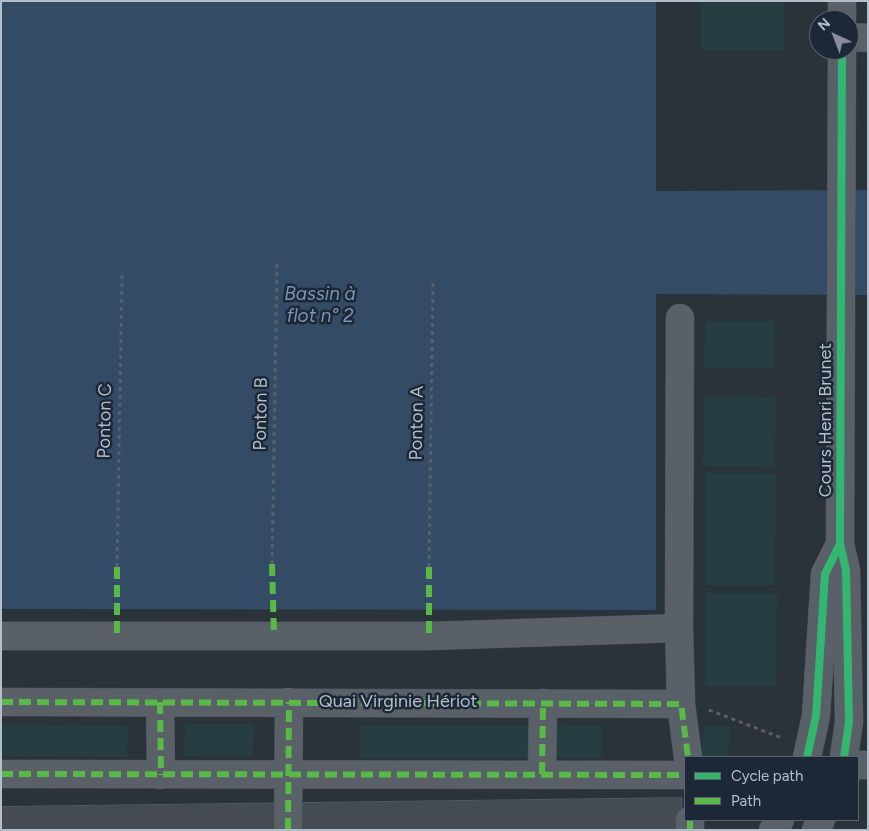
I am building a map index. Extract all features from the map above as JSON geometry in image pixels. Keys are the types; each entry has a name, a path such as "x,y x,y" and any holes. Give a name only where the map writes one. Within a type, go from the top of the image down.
{"street":[{"name":"Cours Henri Brunet","path":"842,60 840,544 846,579 849,722 844,756"},
{"path":"680,318 681,704 688,756"},
{"name":"Cours Henri Brunet","path":"798,749 816,716 825,574 840,544"},
{"path":"1,636 430,636 680,628"},
{"name":"Quai Virginie Hériot","path":"1,702 681,704"},
{"path":"160,702 161,774"},
{"path":"288,830 289,702"},
{"path":"542,774 543,703"},
{"path":"1,774 684,775"}],"path":[{"path":"681,704 700,707 798,749"}],"green space":[{"path":"701,1 784,1 784,50 701,50"},
{"path":"705,321 775,321 775,368 704,368"},
{"path":"704,396 776,397 775,467 703,466"},
{"path":"705,473 776,473 775,585 705,585"},
{"path":"705,593 777,593 776,686 705,686"},
{"path":"1,724 128,726 127,757 1,756"},
{"path":"185,724 254,724 253,757 184,756"},
{"path":"556,725 601,726 601,758 555,757"},
{"path":"360,726 530,726 530,758 360,758"},
{"path":"704,726 730,727 728,756 702,756"}],"water":[{"name":"Bassin à flot n° 2","path":"1,1 656,1 656,191 868,190 868,295 656,294 656,610 1,609"}],"building":[{"path":"682,798 681,830 1,830 1,807"}],"marked path":[{"path":"272,564 274,635"},
{"path":"117,567 117,635"},
{"path":"429,567 429,636"},
{"path":"1,702 681,704 688,756"},
{"path":"160,702 161,775"},
{"path":"288,830 289,702"},
{"path":"542,774 543,703"},
{"path":"1,774 684,775"},
{"path":"690,821 690,830"}],"cycle path":[{"path":"842,60 840,544 846,570 849,722 844,756"},
{"path":"807,756 816,716 825,574 840,544"}]}
